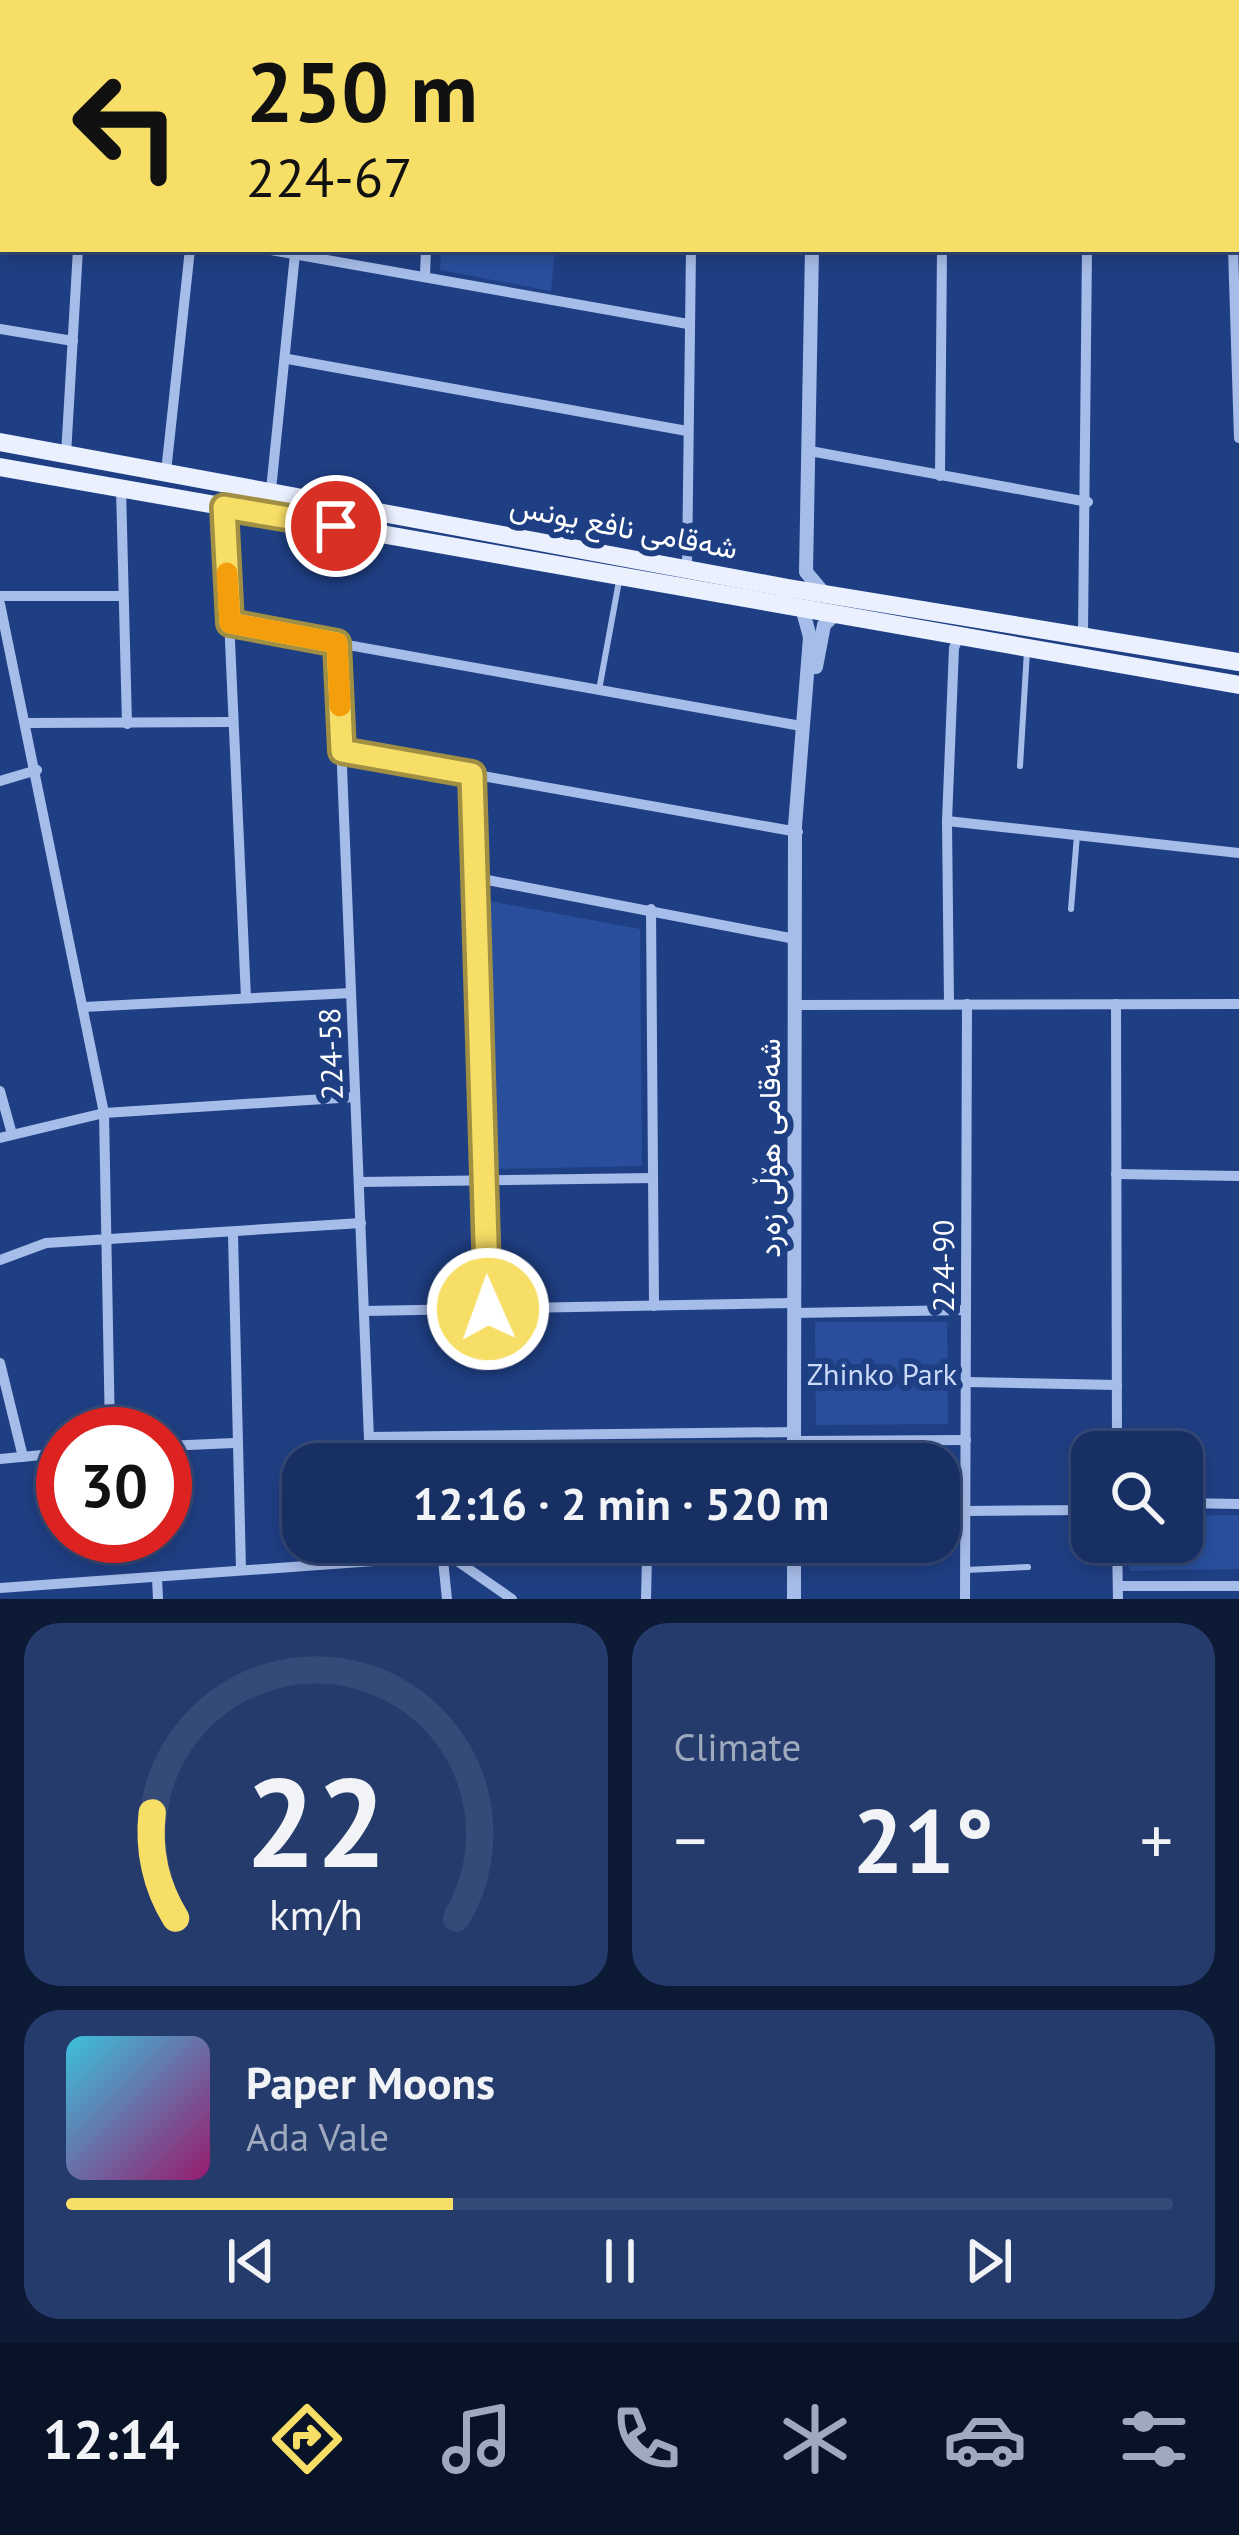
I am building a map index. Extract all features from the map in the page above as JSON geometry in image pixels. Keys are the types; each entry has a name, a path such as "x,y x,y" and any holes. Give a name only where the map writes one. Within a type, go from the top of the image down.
{"main road":[{"name":"شەقامی نافع یونس","path":"0,442 788,588 1083,632 1239,662"},
{"name":"شەقامی نافع یونس","path":"0,466 1239,685"},
{"path":"373,509 374,533"}],"street":[{"path":"67,455 78,252"},
{"path":"166,472 190,252"},
{"path":"283,252 688,324"},
{"path":"424,275 427,252"},
{"path":"687,568 691,252"},
{"path":"788,588 800,584 806,572 812,252"},
{"path":"940,476 942,252"},
{"path":"1083,632 1088,502 1087,252"},
{"path":"1232,252 1239,438"},
{"path":"271,490 295,254"},
{"path":"0,329 73,341"},
{"path":"287,359 687,431"},
{"path":"810,451 1088,502"},
{"path":"122,488 127,724"},
{"path":"224,507 246,998"},
{"path":"806,572 825,593"},
{"path":"110,1407 104,1113 28,723 7,672 0,600 121,596"},
{"name":"شەقامی هۆڵی زەرد","path":"795,1443 795,939 801,726 810,626 802,608"},
{"name":"شەقامی هۆڵی زەرد","path":"798,832 818,653 824,625 836,613"},
{"path":"230,623 801,726"},
{"path":"949,1004 947,821 955,648 960,634"},
{"name":"224-58","path":"337,643 369,1443"},
{"path":"28,723 232,722"},
{"path":"342,751 798,832"},
{"path":"0,781 37,770"},
{"path":"472,774 488,1309"},
{"path":"947,821 1239,853"},
{"path":"477,878 795,939"},
{"path":"651,909 654,1306"},
{"path":"84,1007 351,993"},
{"name":"224-90","path":"965,1599 967,1004"},
{"path":"1116,1004 1117,1431"},
{"path":"794,1005 1239,1004"},
{"path":"0,1090 6,1136 104,1113 355,1097"},
{"path":"1116,1174 1239,1176"},
{"path":"359,1182 653,1178"},
{"path":"0,1260 46,1243 361,1223"},
{"path":"233,1234 234,1443 241,1570"},
{"path":"364,1311 654,1306 966,1310"},
{"path":"0,1363 23,1456"},
{"path":"966,1382 1117,1384"},
{"path":"369,1437 966,1440"},
{"path":"192,1445 234,1443"},
{"path":"0,1459 36,1455"},
{"path":"1203,1503 1239,1504"},
{"path":"965,1511 1071,1510"},
{"path":"0,1588 344,1563"},
{"path":"447,1599 450,1563"},
{"path":"453,1563 512,1599"},
{"path":"646,1599 647,1563"},
{"path":"794,1563 794,1599"},
{"path":"157,1578 158,1599"},
{"path":"55,1584 55,1599"},
{"path":"1118,1592 1239,1586"}],"lane":[{"path":"599,690 620,576"},
{"path":"1020,766 1023,661 1029,647"},
{"path":"1071,909 1076,835"},
{"path":"965,1570 1028,1568"}],"green space":[{"path":"441,252 555,252 551,291 440,270"},
{"path":"489,901 640,929 642,1166 496,1169"},
{"name":"Zhinko Park","path":"815,1322 947,1322 948,1424 816,1425"},
{"path":"1239,1515 1239,1569 1129,1571 1129,1563 1203,1563 1203,1516"}],"slow traffic":[{"path":"227,573 230,623 337,643 340,706"}],"route":[{"path":"336,526 224,507 230,623 337,643 342,751 472,774 488,1309"}]}
